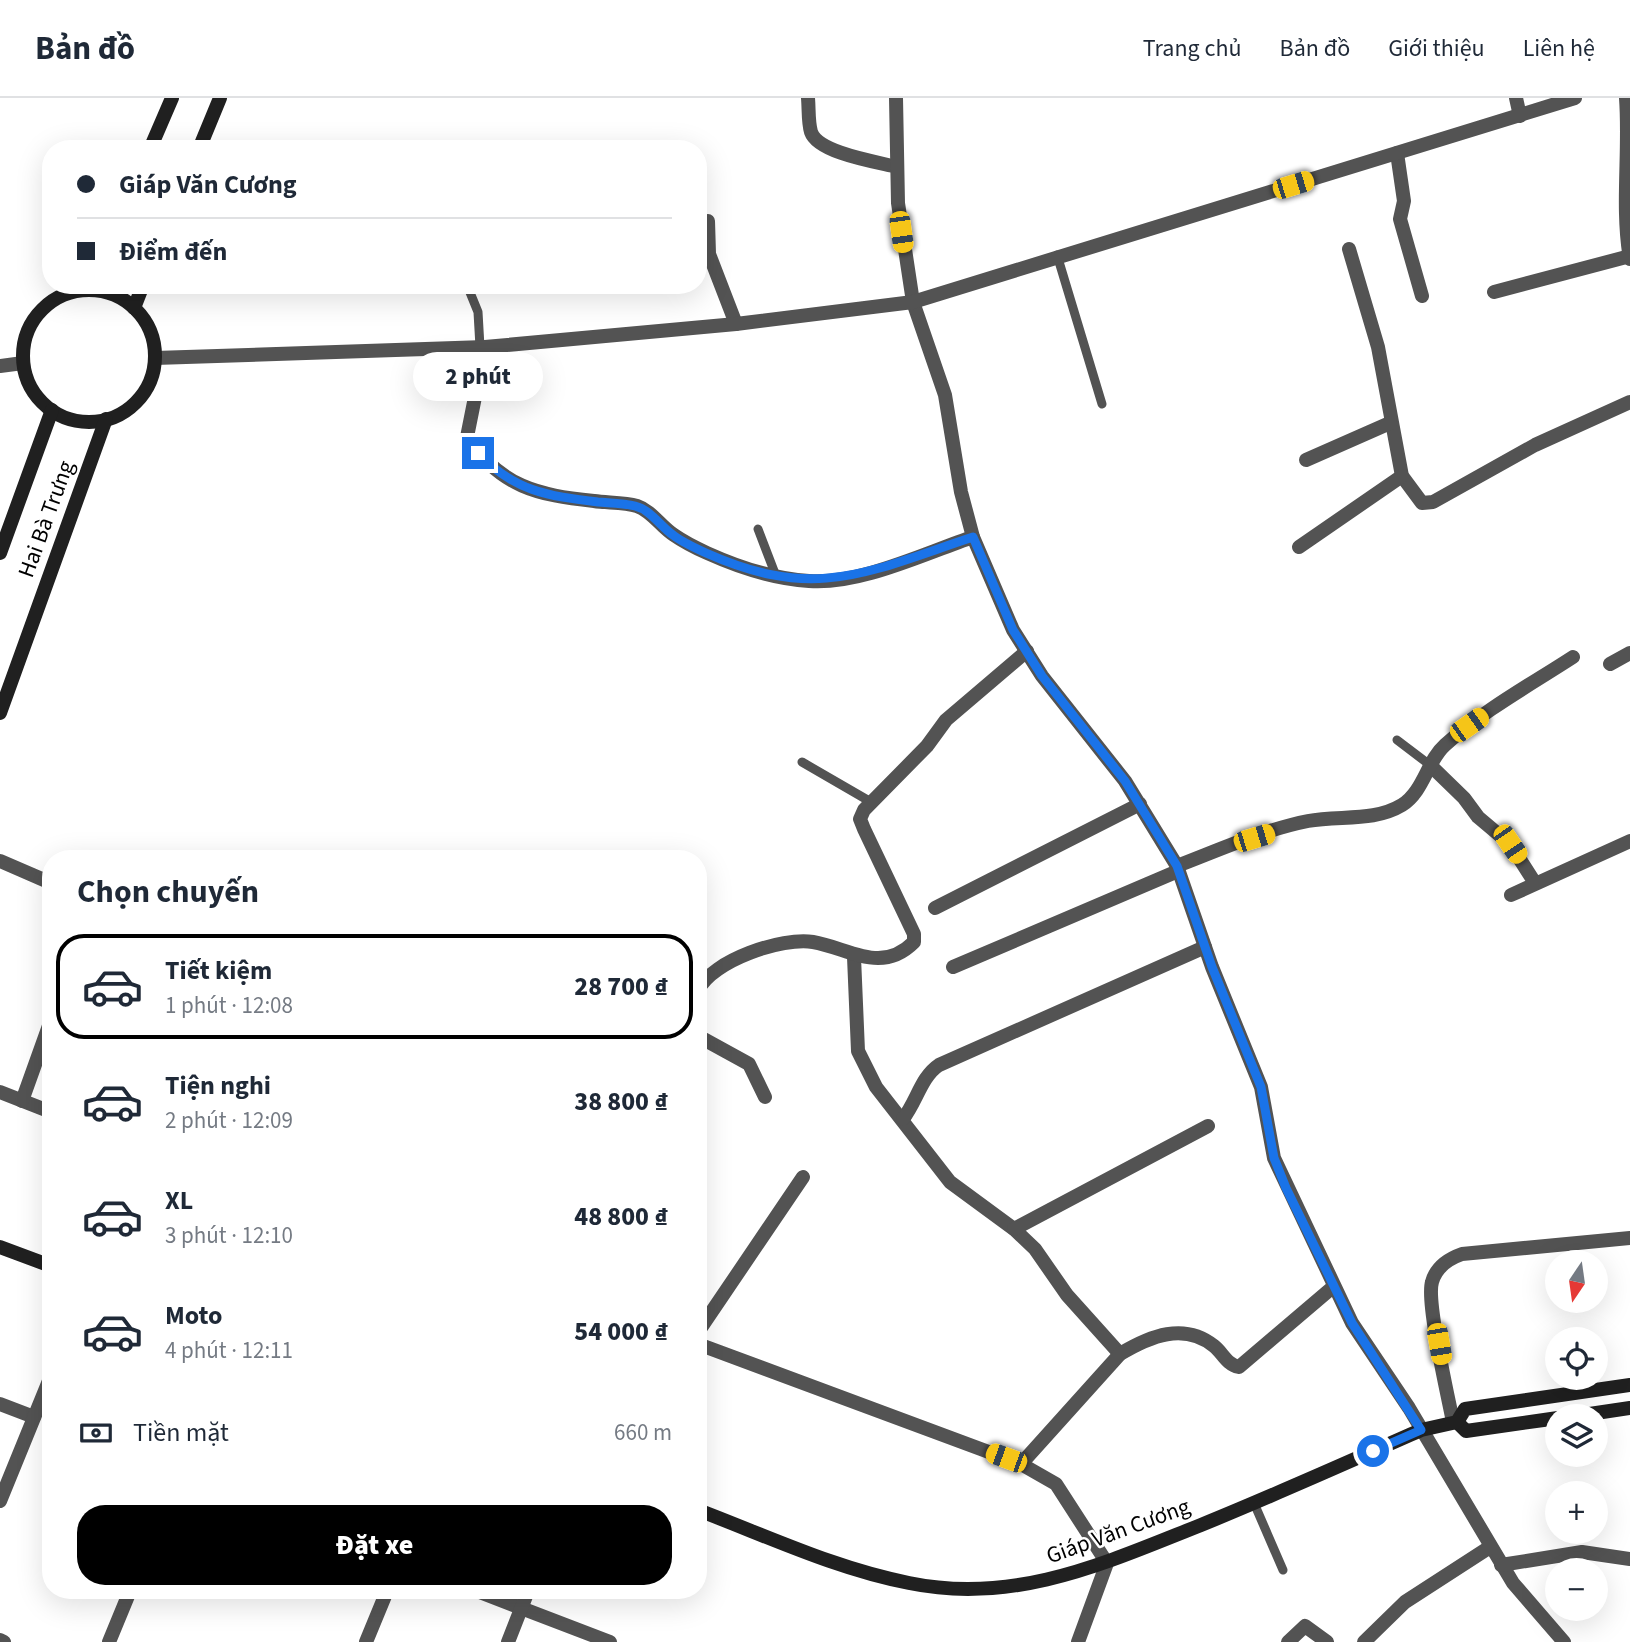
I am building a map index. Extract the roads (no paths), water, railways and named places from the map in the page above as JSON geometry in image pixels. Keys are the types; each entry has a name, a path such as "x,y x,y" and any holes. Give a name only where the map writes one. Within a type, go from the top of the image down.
{"street":[{"path":"154,140 172,98"},
{"path":"203,140 219,98"},
{"path":"808,98 811,133 818,142 833,150 897,167"},
{"path":"896,98 901,232 913,302 945,396 961,492 973,537 1013,630 1140,804 1177,869 1261,1087 1274,1158 1352,1323 1421,1430 1501,1565 1535,1612 1564,1642"},
{"path":"1516,98 1520,116"},
{"path":"155,358 483,347 736,324 913,302 1057,255 1576,98"},
{"path":"1494,292 1630,257 1626,98"},
{"path":"1397,153 1404,201 1400,219 1422,296"},
{"path":"708,221 709,254 736,324"},
{"path":"1349,249 1378,347 1390,423 1402,476 1422,503 1433,502 1535,445 1630,402"},
{"path":"65,294 47,304 32,321 24,342 23,363 29,383 40,401 76,421 106,419 135,404 149,387 155,358 155,342 146,321 134,308 113,294"},
{"path":"134,308 140,294"},
{"path":"483,347 467,438 496,472 515,485 554,496 637,506 673,535 705,552 776,576 810,581 841,579 973,537"},
{"path":"0,366 23,363"},
{"name":"Hai Bà Trưng","path":"0,554 52,410"},
{"name":"Hai Bà Trưng","path":"0,713 106,419"},
{"path":"1306,460 1390,423"},
{"path":"1299,547 1402,476"},
{"path":"707,980 719,967 751,952 786,943 810,941 854,957 885,957 906,949 914,942 914,934 860,819 871,802 926,746 946,720 1027,651"},
{"path":"1610,664 1630,653"},
{"path":"953,967 1231,845 1309,821 1381,814 1404,804 1420,786 1442,747 1469,725 1573,657"},
{"path":"1430,765 1464,798 1478,817 1510,844 1535,883"},
{"path":"935,908 1140,804"},
{"path":"1511,895 1630,841"},
{"path":"0,861 42,879"},
{"path":"903,1119 920,1094 928,1072 939,1065 1205,947"},
{"path":"854,957 858,1051 876,1087 950,1182 1014,1229 1035,1249 1067,1295 1120,1354"},
{"path":"707,1041 748,1064 765,1097"},
{"path":"22,1101 42,1045"},
{"path":"0,1092 42,1109"},
{"path":"1014,1229 1208,1126"},
{"path":"707,1319 803,1177"},
{"path":"1545,1420 1466,1431 1455,1422 1430,1292 1439,1268 1449,1259 1462,1254 1630,1238"},
{"path":"0,1247 42,1263"},
{"path":"1021,1464 1120,1354 1140,1342 1166,1333 1192,1332 1214,1346 1231,1365 1239,1367 1334,1287"},
{"path":"707,1347 1021,1464 1056,1484 1107,1563 1078,1642"},
{"path":"1455,1422 1465,1409 1630,1385"},
{"path":"0,1501 42,1398"},
{"path":"0,1404 34,1417"},
{"path":"1608,1411 1630,1408"},
{"name":"Giáp Văn Cương","path":"707,1513 847,1567 911,1584 986,1590 1052,1581 1107,1563 1421,1430 1455,1422"},
{"path":"1364,1642 1405,1602 1490,1547"},
{"path":"1501,1565 1582,1552 1630,1559"},
{"path":"108,1642 127,1599"},
{"path":"366,1642 384,1599"},
{"path":"498,1599 610,1642"},
{"path":"508,1642 525,1599"},
{"path":"1288,1642 1305,1626 1327,1642"}],"lane":[{"path":"1057,255 1102,404"},
{"path":"471,294 478,312 483,347"},
{"path":"758,529 776,576"},
{"path":"1397,740 1430,765"},
{"path":"802,762 871,802"},
{"path":"1254,1503 1283,1570"}]}
